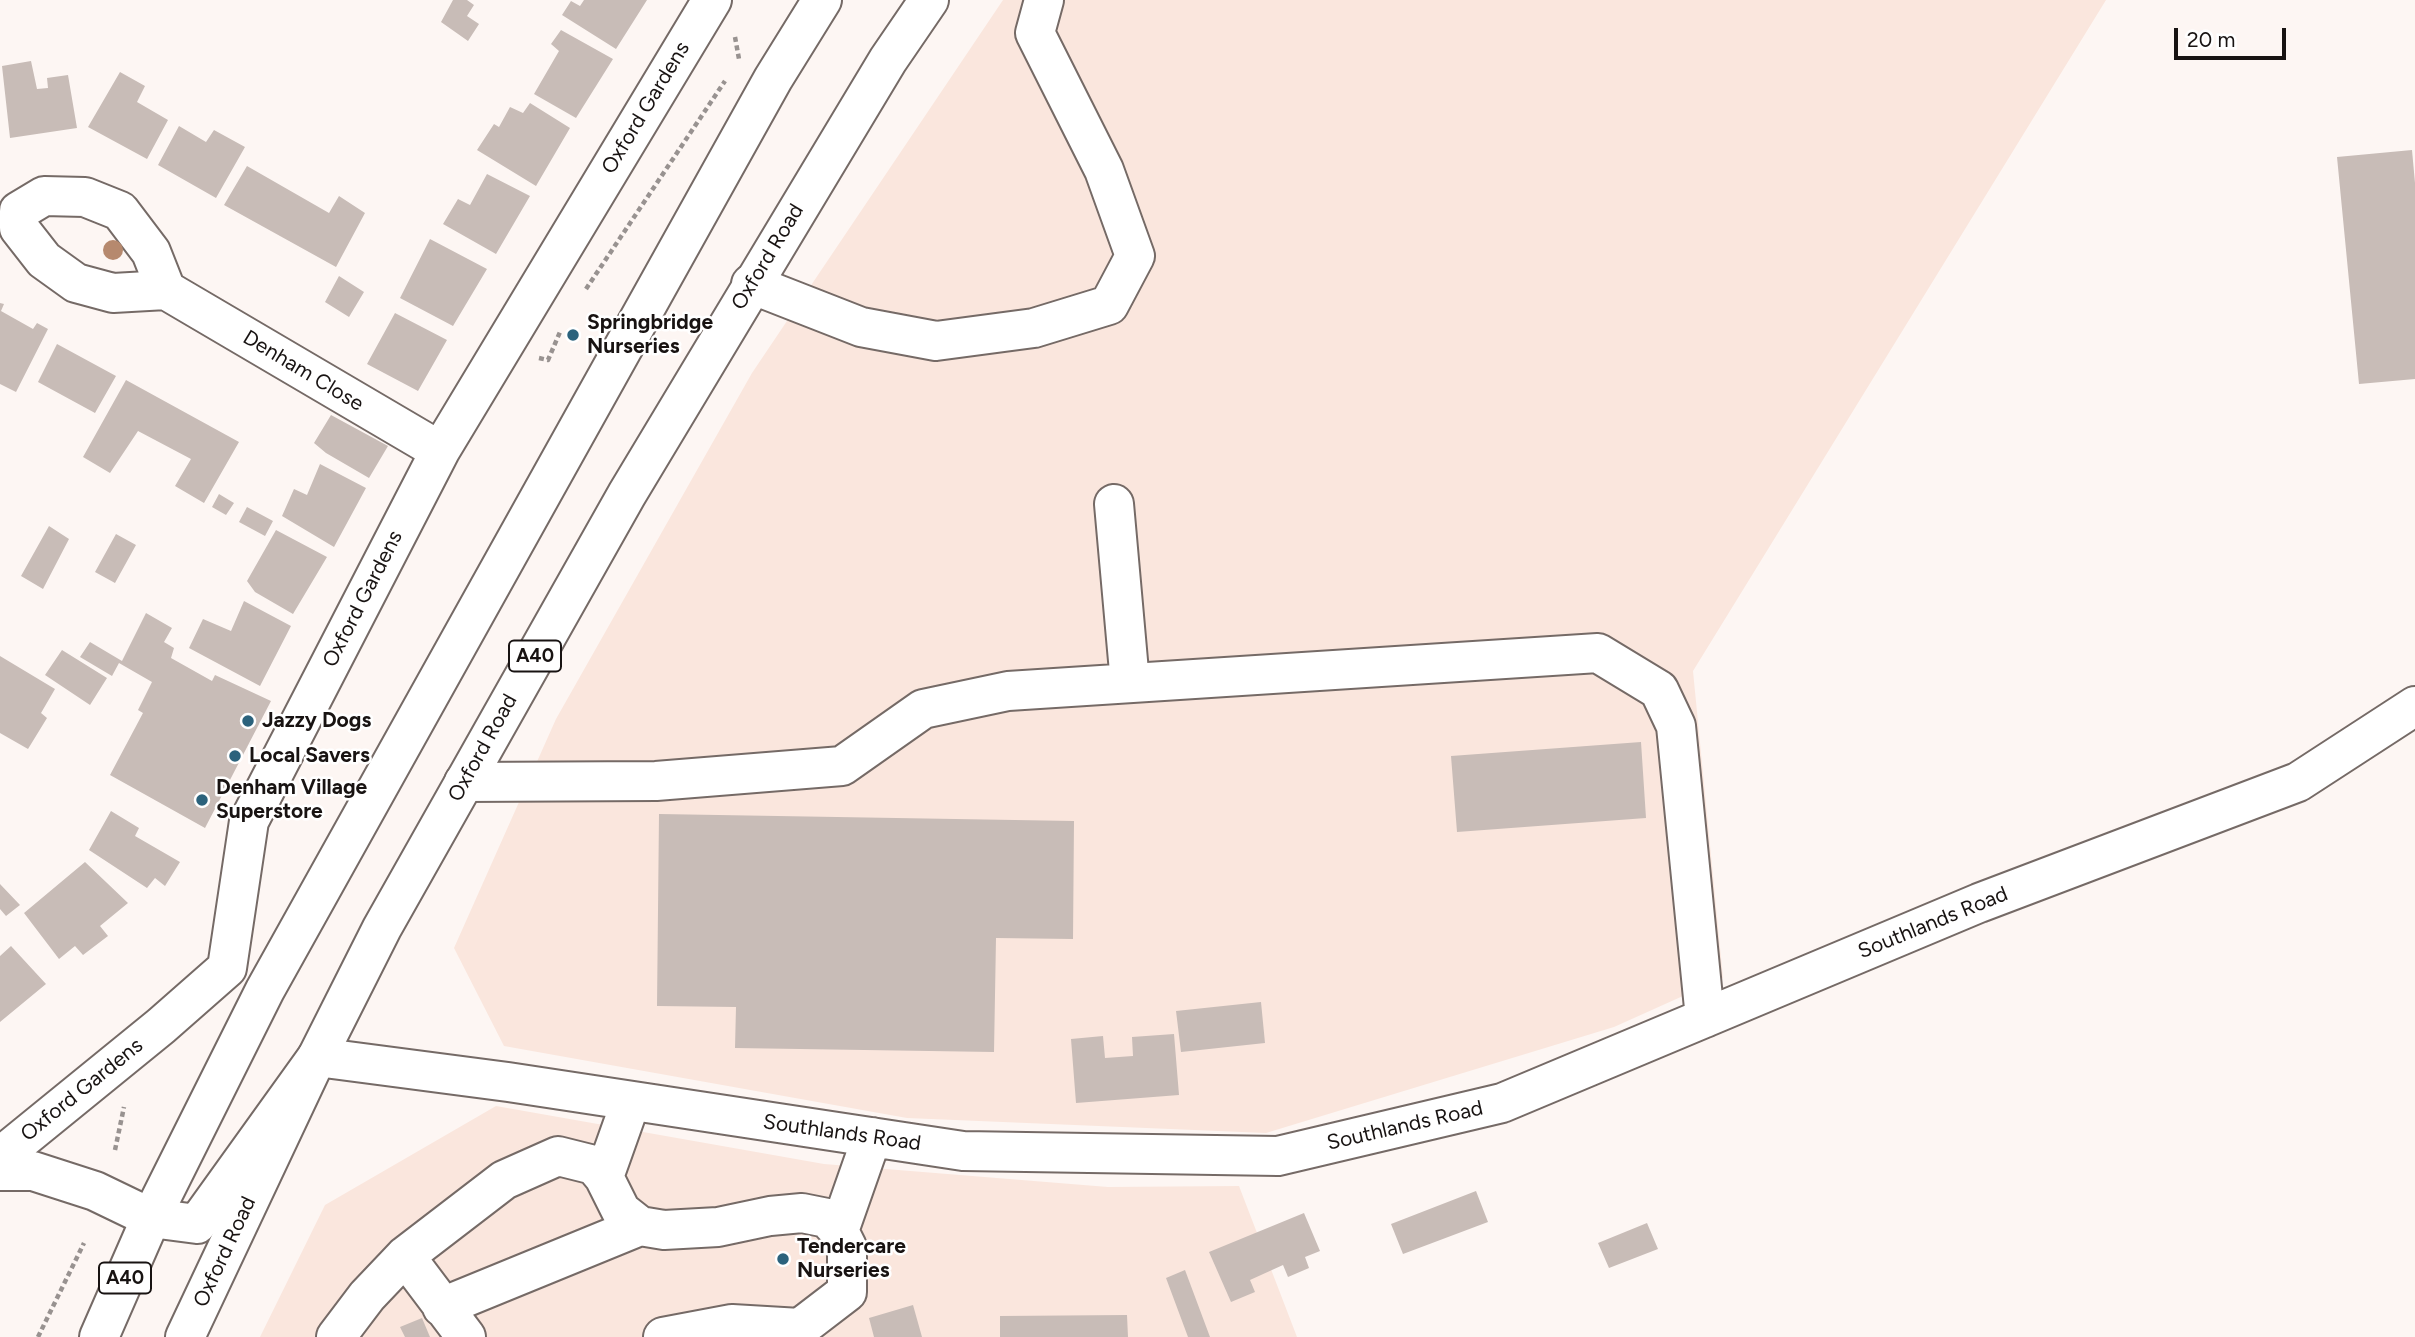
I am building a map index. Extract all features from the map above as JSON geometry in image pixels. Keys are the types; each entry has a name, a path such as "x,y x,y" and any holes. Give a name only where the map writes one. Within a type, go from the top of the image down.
{"main road":[{"name":"Oxford Gardens","path":"0,1157 161,1026 227,968 249,821 440,452 712,0"},
{"name":"A40","path":"99,1337 151,1218 265,990 763,97 821,0"},
{"name":"Oxford Road","path":"185,1337 317,1057 382,928 627,494 751,284 888,60 929,0"},
{"path":"751,284 861,327 936,341 1034,328 1109,305 1135,256 1104,170 1035,33 1044,0"},
{"name":"Denham Close","path":"166,290 440,452"},
{"path":"1114,503 1130,683"},
{"path":"464,782 656,781 842,766 923,709 1008,691 1598,653 1659,690 1676,726 1704,1018"},
{"name":"Southlands Road","path":"317,1057 963,1151 1278,1156 1502,1103 1979,904 2298,782 2415,706"},
{"path":"227,968 265,990"},
{"path":"0,1171 33,1171 95,1191 151,1218 197,1224 317,1057"},
{"path":"604,1177 631,1101"},
{"path":"839,1231 872,1137"},
{"path":"336,1337 367,1296 405,1256 504,1180 558,1156 594,1165 604,1177 621,1211 640,1226 664,1230 705,1228 802,1213 827,1218 839,1231 847,1247 847,1292 800,1328 732,1324 680,1335"},
{"path":"442,1307 640,1226"},
{"path":"405,1256 466,1337"}],"path":[{"path":"733,69 740,57"},
{"path":"586,289 725,80"},
{"path":"505,347 548,360 563,324"},
{"path":"38,1337 84,1243"}],"shaded area":[{"path":"1003,0 2106,0 1693,671 1723,978 1614,1027 1266,1133 907,1118 504,1046 454,948 556,719 752,373"},
{"name":"Tendercare Nurseries","path":"496,1106 824,1164 1108,1187 1239,1186 1297,1337 260,1337 325,1205"}],"building":[{"path":"453,0 467,0 474,5 467,16 479,24 468,41 441,22"},
{"path":"584,0 647,0 616,49 562,15 571,1 580,6"},
{"path":"561,30 613,59 576,118 534,94 559,51 551,44"},
{"path":"31,61 37,89 48,88 47,78 68,75 77,128 10,138 2,66"},
{"path":"120,72 145,86 137,102 168,120 147,159 88,127"},
{"path":"530,103 570,128 536,186 477,150 494,124 499,127 510,107 523,113"},
{"path":"179,126 206,142 214,130 245,147 216,198 158,165"},
{"path":"2412,150 2415,183 2415,379 2359,384 2337,157"},
{"path":"247,166 329,213 339,196 365,213 336,267 224,205"},
{"path":"487,174 530,196 496,254 443,224 458,199 470,205"},
{"path":"430,239 487,269 453,326 400,298"},
{"path":"339,276 364,292 349,317 325,302"},
{"path":"0,303 4,304 1,311 33,329 37,323 48,329 16,392 0,384"},
{"path":"395,313 447,340 418,391 367,364"},
{"path":"57,344 116,376 95,413 38,382"},
{"path":"126,380 239,442 204,503 175,486 191,459 138,431 110,473 83,457"},
{"path":"331,415 388,446 369,478 314,443"},
{"path":"320,464 366,488 334,547 282,516 294,489 307,495"},
{"path":"219,494 234,503 226,515 212,507"},
{"path":"247,507 273,521 265,536 239,522"},
{"path":"49,526 69,539 43,589 21,576"},
{"path":"276,530 327,557 293,614 255,592 247,581"},
{"path":"116,534 136,545 115,583 95,572"},
{"path":"244,601 291,626 260,686 189,648 203,619 231,631"},
{"path":"146,613 172,628 164,642 174,648 171,658 212,681 215,675 271,701 205,828 110,775 143,713 138,710 152,682 119,663 112,676 80,657 90,642 122,661"},
{"path":"62,650 107,678 90,705 45,675"},
{"path":"0,656 55,689 41,713 47,718 28,749 0,733"},
{"path":"1641,742 1646,818 1457,832 1451,756"},
{"path":"111,811 139,828 135,836 180,862 165,886 155,878 147,888 89,850"},
{"path":"659,814 1074,821 1073,939 996,938 994,1052 735,1048 736,1007 657,1006"},
{"path":"85,862 128,903 100,926 108,936 83,955 75,946 59,959 24,913"},
{"path":"0,884 20,905 6,916 0,909"},
{"path":"11,946 46,984 0,1022 0,956"},
{"path":"1261,1002 1265,1043 1181,1052 1176,1011"},
{"path":"1174,1034 1179,1095 1076,1103 1071,1039 1103,1036 1105,1058 1133,1056 1132,1037"},
{"path":"1476,1191 1488,1222 1403,1254 1391,1224"},
{"path":"1304,1213 1320,1251 1305,1257 1309,1268 1288,1277 1283,1265 1250,1280 1255,1292 1231,1302 1209,1252"},
{"path":"1647,1223 1658,1249 1609,1268 1598,1243"},
{"path":"1185,1270 1210,1337 1188,1337 1166,1278"},
{"path":"913,1305 922,1337 874,1337 869,1318"},
{"path":"1127,1315 1128,1337 1000,1337 1000,1316"},
{"path":"422,1318 430,1337 405,1337 400,1327"}],"place":[{"name":"Springbridge Nurseries","path":"573,335"},
{"name":"Jazzy Dogs","path":"248,721"},
{"name":"Local Savers","path":"235,756"},
{"name":"Denham Village Superstore","path":"202,800"},
{"name":"Tendercare Nurseries","path":"783,1259"}]}
